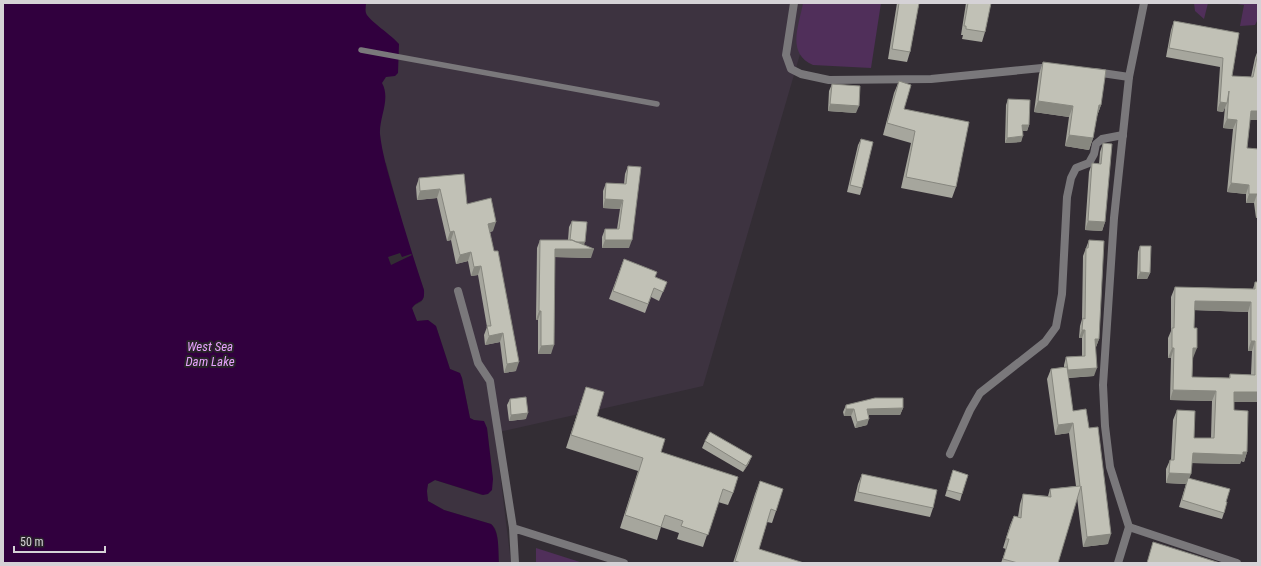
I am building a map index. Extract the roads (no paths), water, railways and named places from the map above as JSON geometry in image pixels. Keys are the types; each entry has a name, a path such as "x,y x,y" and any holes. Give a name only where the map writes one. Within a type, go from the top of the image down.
{"street":[{"path":"794,3 786,55 791,69 802,74 829,80 930,79 1059,66"},
{"path":"1118,563 1129,527 1110,468 1105,426 1104,385 1114,218 1129,77 1144,3"},
{"path":"1082,70 1129,77"},
{"path":"950,454 970,410 980,393 1045,342 1056,327 1062,294 1067,197 1071,178 1076,168 1089,163 1094,154 1096,144 1102,138 1123,135"},
{"path":"458,291 478,363 490,381 513,528 515,563"},
{"path":"1129,527 1236,563"},
{"path":"513,528 624,563"}],"lane":[{"path":"361,50 657,104"}],"water":[{"name":"West Sea Dam Lake","path":"3,3 366,3 366,12 368,16 399,44 398,73 395,76 386,77 382,83 385,102 380,134 389,176 424,290 422,300 412,308 417,321 428,320 436,326 450,369 460,373 462,378 470,418 484,421 487,428 493,479 492,490 488,494 483,495 435,480 428,484 428,501 444,510 491,524 496,532 499,563 3,563"}]}
